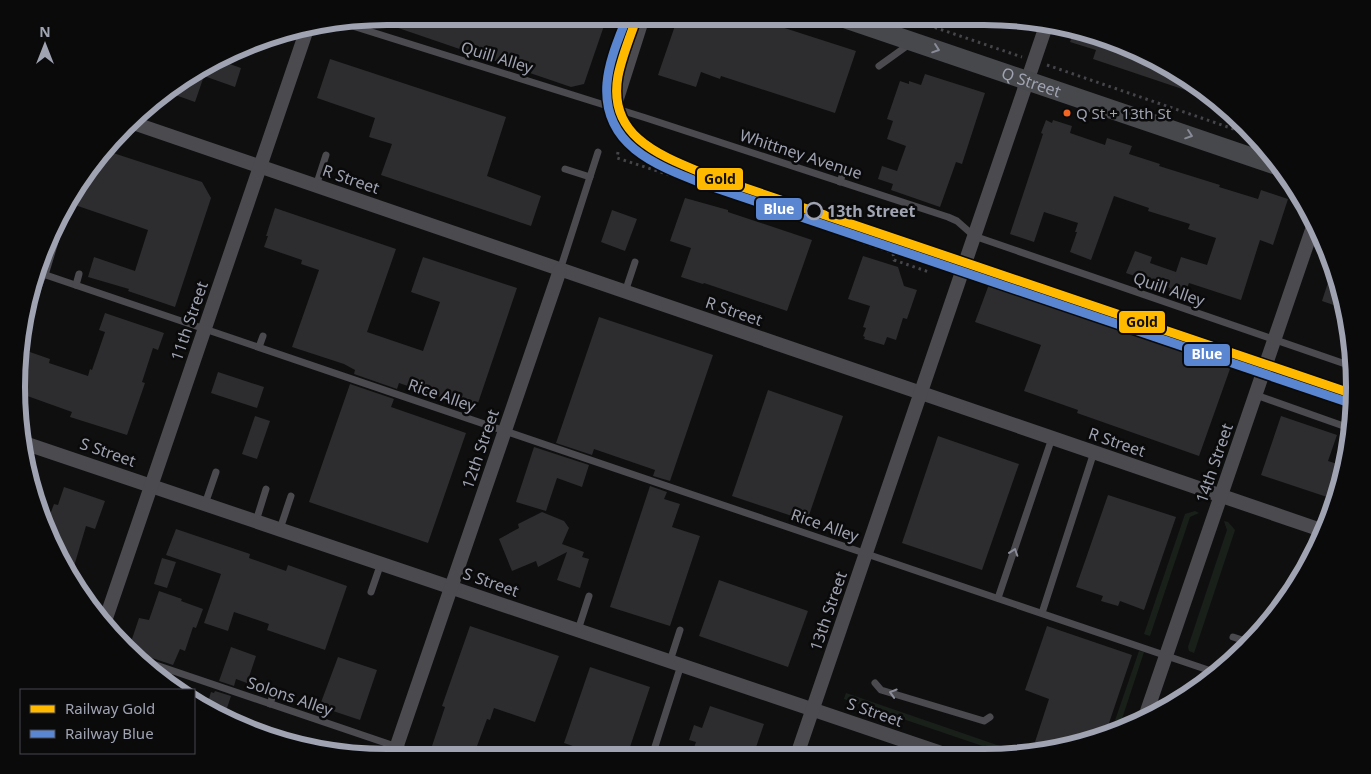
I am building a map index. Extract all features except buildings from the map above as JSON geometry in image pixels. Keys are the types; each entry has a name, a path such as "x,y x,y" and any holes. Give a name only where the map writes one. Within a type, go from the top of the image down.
{"main road":[{"name":"Q Street","path":"863,25 1267,162"}],"street":[{"path":"614,108 640,25"},
{"name":"13th Street","path":"799,749 1045,30"},
{"name":"11th Street","path":"107,616 306,34"},
{"name":"R Street","path":"138,125 1317,529"},
{"name":"14th Street","path":"1147,710 1311,232"},
{"name":"12th Street","path":"396,749 560,270"},
{"name":"S Street","path":"30,444 929,749"}],"lane":[{"name":"Quill Alley","path":"352,27 614,108"},
{"path":"879,66 913,42"},
{"name":"Whittney Avenue","path":"614,108 957,221 974,236"},
{"name":"12th Street","path":"560,270 598,152"},
{"path":"316,186 326,155"},
{"path":"565,169 590,177"},
{"path":"840,182 844,170"},
{"name":"Quill Alley","path":"974,236 1345,364"},
{"path":"625,292 635,262"},
{"name":"Rice Alley","path":"43,274 259,347 324,372 505,431 1166,656"},
{"path":"76,285 79,274"},
{"path":"259,347 263,336"},
{"path":"1256,395 1344,426"},
{"path":"998,598 1052,438"},
{"path":"1042,613 1094,452"},
{"path":"205,504 216,472"},
{"path":"256,521 266,488"},
{"path":"280,529 291,496"},
{"path":"371,592 381,563"},
{"path":"578,630 589,596"},
{"path":"654,749 676,663 680,630"},
{"path":"1233,637 1243,640"},
{"path":"1166,656 1209,670"},
{"name":"Solons Alley","path":"156,665 270,704 387,749"},
{"path":"875,683 881,690 984,721 990,717"},
{"path":"270,704 273,695"}],"path":[{"path":"928,25 1240,131"},
{"path":"618,152 616,158 685,180 893,253"},
{"path":"685,180 702,175"},
{"path":"896,244 893,253 894,260 929,272"}],"shaded area":[{"path":"1195,511 1199,513 1190,517 1150,636 1144,634 1185,514"},
{"path":"1224,521 1228,522 1235,530 1194,653 1189,651 1188,647 1227,530"},
{"path":"1139,651 1144,652 1121,722 1114,725"},
{"path":"846,693 1006,748 991,749 844,699"}],"rail line":[{"name":"Blue","path":"624,25 610,66 607,83 608,104 613,122 635,150 667,169 704,184 1345,401"},
{"name":"Gold","path":"634,25 618,76 617,97 621,115 629,129 641,141 672,160 707,175 1346,392"}],"place":[{"name":"Q St + 13th St","path":"1067,113"},
{"name":"13th Street","path":"814,211"}]}
